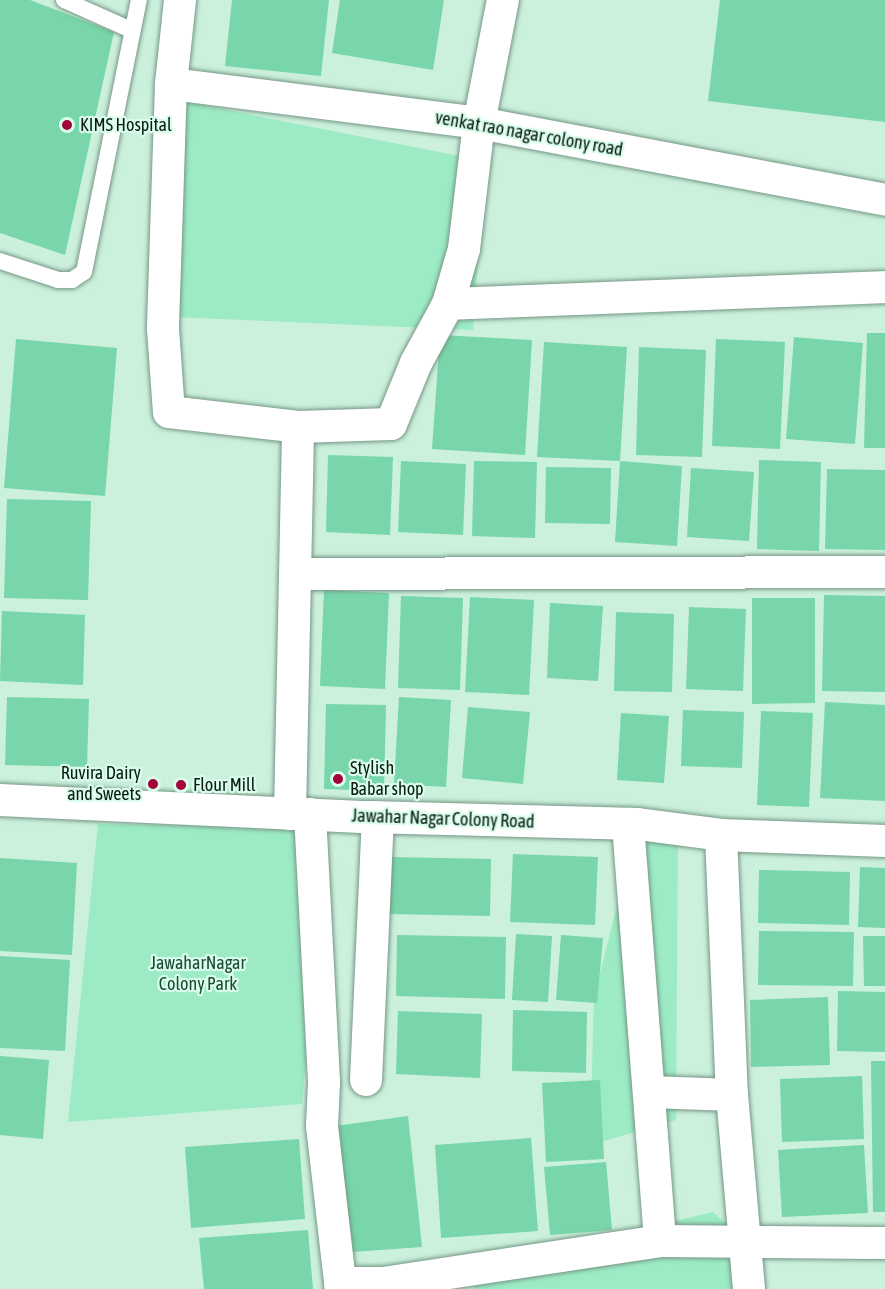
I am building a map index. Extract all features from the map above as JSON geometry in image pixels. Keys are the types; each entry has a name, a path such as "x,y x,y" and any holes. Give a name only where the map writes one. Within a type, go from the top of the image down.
{"street":[{"path":"180,0 171,84 163,329 169,412 298,427 391,424 416,363 448,304 464,249 479,123 503,0"},
{"name":"venkat rao nagar colony road","path":"171,84 479,123 885,200"},
{"path":"448,304 885,287"},
{"path":"298,427 300,814 324,1160 340,1286 383,1283 660,1241 885,1243"},
{"path":"297,574 885,572"},
{"name":"Jawahar Nagar Colony Road","path":"0,800 378,817 628,824 721,835 885,841"},
{"path":"366,1080 378,817"},
{"path":"628,824 651,1092 660,1241"},
{"path":"721,835 732,1095 749,1289"},
{"path":"651,1092 732,1095"}],"lane":[{"path":"64,0 131,30"},
{"path":"0,261 58,280 72,280 84,272 131,30 139,0"}],"green space":[{"path":"176,100 485,161 473,330 174,317"},
{"name":"JawaharNagar Colony Park","path":"98,824 326,828 302,1104 68,1122"},
{"path":"637,826 678,833 676,1120 590,1145 594,997"},
{"path":"713,1212 745,1241 754,1289 475,1289 469,1259 519,1257"}],"building":[{"path":"0,0 30,0 114,32 65,255 0,233"},
{"path":"232,0 329,0 321,76 225,66"},
{"path":"340,0 444,0 433,70 332,53"},
{"path":"720,0 885,0 885,122 708,101"},
{"path":"867,333 885,333 885,448 864,448"},
{"path":"440,335 532,340 525,455 432,449"},
{"path":"794,337 863,343 855,444 786,439"},
{"path":"16,339 117,348 105,496 4,488"},
{"path":"716,339 785,342 780,449 712,446"},
{"path":"544,342 627,347 620,461 537,457"},
{"path":"639,347 706,350 702,457 636,455"},
{"path":"328,455 393,457 390,535 326,532"},
{"path":"759,460 821,462 819,551 757,549"},
{"path":"401,461 466,464 463,535 398,532"},
{"path":"474,461 537,462 535,538 472,536"},
{"path":"620,461 682,466 677,546 615,542"},
{"path":"546,467 611,468 610,524 545,523"},
{"path":"691,468 754,472 749,541 687,537"},
{"path":"827,469 885,470 885,550 825,549"},
{"path":"7,499 91,501 88,600 4,598"},
{"path":"324,590 389,593 385,689 320,686"},
{"path":"824,595 885,596 885,692 822,691"},
{"path":"401,596 463,598 460,690 398,688"},
{"path":"470,597 534,600 529,695 465,692"},
{"path":"752,598 815,598 815,703 752,704"},
{"path":"550,603 603,606 598,681 547,678"},
{"path":"689,607 746,609 743,691 686,689"},
{"path":"2,611 85,615 83,685 0,681"},
{"path":"616,612 674,614 672,692 614,691"},
{"path":"7,697 89,699 87,767 5,765"},
{"path":"399,697 451,700 446,787 394,784"},
{"path":"825,702 885,705 885,801 820,798"},
{"path":"326,704 386,705 384,791 324,789"},
{"path":"468,707 530,712 523,784 462,778"},
{"path":"683,710 744,712 742,768 681,766"},
{"path":"761,711 813,713 809,807 757,805"},
{"path":"621,713 669,716 664,783 617,780"},
{"path":"513,854 598,857 595,925 510,922"},
{"path":"390,857 491,859 490,916 389,914"},
{"path":"0,858 77,863 72,955 0,951"},
{"path":"860,867 885,868 885,928 858,927"},
{"path":"759,870 850,872 849,925 758,923"},
{"path":"759,931 854,932 853,986 758,985"},
{"path":"516,934 552,936 548,1002 512,1000"},
{"path":"397,935 506,937 505,999 396,996"},
{"path":"561,935 603,938 597,1003 556,1000"},
{"path":"863,936 885,936 885,986 864,986"},
{"path":"0,956 70,960 65,1051 0,1048"},
{"path":"838,991 885,992 885,1052 837,1051"},
{"path":"828,997 830,1065 751,1067 750,1000"},
{"path":"513,1010 587,1012 586,1073 512,1071"},
{"path":"398,1011 482,1014 480,1078 396,1074"},
{"path":"0,1056 49,1060 43,1139 0,1135"},
{"path":"871,1061 885,1061 885,1212 873,1212"},
{"path":"862,1076 864,1139 782,1142 780,1079"},
{"path":"600,1080 604,1159 546,1162 542,1083"},
{"path":"408,1116 422,1247 338,1253 328,1127"},
{"path":"531,1138 538,1231 441,1238 435,1145"},
{"path":"299,1139 305,1219 191,1228 185,1147"},
{"path":"864,1145 868,1213 782,1217 778,1150"},
{"path":"606,1162 612,1230 550,1235 544,1167"},
{"path":"308,1230 313,1289 204,1289 199,1238"}],"place":[{"name":"KIMS Hospital","path":"67,125"},
{"name":"Stylish Babar shop","path":"338,779"},
{"name":"Ruvira Dairy and Sweets","path":"153,784"},
{"name":"Flour Mill","path":"181,785"}]}
